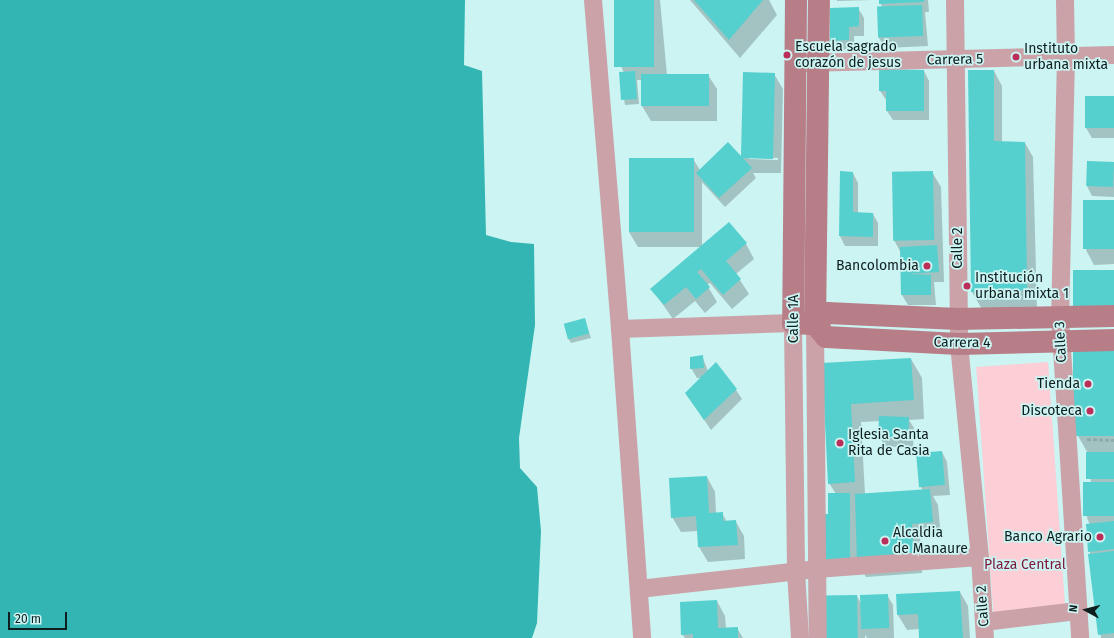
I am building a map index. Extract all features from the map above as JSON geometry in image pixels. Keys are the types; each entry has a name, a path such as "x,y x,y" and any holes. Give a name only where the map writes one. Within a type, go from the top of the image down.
{"street":[{"path":"593,0 620,329 642,638"},
{"name":"Calle 1A","path":"796,0 794,323 796,571 800,638"},
{"name":"Calle 1A","path":"818,638 816,569 815,324 819,0"},
{"name":"Calle 2","path":"956,0 959,344 980,557 984,630"},
{"name":"Calle 3","path":"1065,0 1066,57 1060,317 1077,611 1080,638"},
{"name":"Carrera 5","path":"796,64 1114,55"},
{"name":"Carrera 4","path":"1114,316 958,319 827,313 815,324 826,337 959,344 1114,340"},
{"path":"620,329 794,323 815,324"},
{"path":"638,589 816,569 980,557"},
{"path":"984,630 1077,611"}],"path":[{"path":"1068,439 1114,440"}],"green space":[{"name":"Plaza Central","path":"1048,362 1065,609 993,614 976,367"}],"water":[{"path":"0,0 465,0 464,65 482,71 486,235 511,242 534,244 535,325 519,438 520,468 537,487 541,531 537,623 532,638 0,638"}],"building":[{"path":"614,0 654,0 654,67 614,67"},
{"path":"694,0 763,0 729,40"},
{"path":"879,0 924,0 924,2 879,4"},
{"path":"922,5 923,36 878,38 877,7"},
{"path":"859,7 859,26 849,27 849,40 830,41 830,8"},
{"path":"879,69 924,70 924,111 886,111 886,91 879,91"},
{"path":"968,70 994,70 994,141 1025,142 1027,290 971,292"},
{"path":"635,71 637,99 621,100 619,72"},
{"path":"743,72 775,73 773,159 743,158 752,168 719,198 696,173 728,142 741,156"},
{"path":"641,74 709,74 709,106 641,106"},
{"path":"1085,96 1114,96 1114,128 1085,128"},
{"path":"629,158 694,158 694,232 629,232"},
{"path":"1087,161 1114,162 1113,187 1086,186"},
{"path":"840,171 853,172 853,212 873,213 873,237 839,236"},
{"path":"933,171 934,240 893,241 892,172"},
{"path":"1083,200 1114,200 1114,249 1083,249"},
{"path":"729,222 747,243 726,261 741,279 723,295 701,269 697,272 710,287 696,299 686,287 664,305 650,289"},
{"path":"937,245 939,272 906,274 931,275 931,295 901,295 900,247"},
{"path":"1073,270 1114,270 1114,307 1073,307"},
{"path":"585,318 589,333 568,339 564,324"},
{"path":"1073,346 1114,346 1114,436 1073,436"},
{"path":"703,355 704,368 690,369 690,357"},
{"name":"Iglesia Santa Rita de Casia","path":"911,358 914,400 851,404 855,482 828,484 822,363"},
{"path":"716,362 737,389 704,420 685,393"},
{"path":"879,416 909,417 908,438 878,437"},
{"path":"942,451 945,485 919,487 916,453"},
{"path":"1086,452 1114,452 1114,479 1086,479"},
{"path":"707,476 709,513 723,512 723,521 736,520 738,545 698,547 696,516 671,518 669,478"},
{"path":"1083,482 1114,482 1114,516 1083,516"},
{"name":"Alcaldia de Manaure","path":"930,489 933,522 912,524 914,558 857,563 855,494"},
{"path":"828,493 850,493 850,560 821,561 820,514 828,514"},
{"name":"Banco Agrario","path":"1114,521 1114,549 1088,552 1086,524"},
{"path":"1114,551 1114,633 1098,635 1088,554"},
{"path":"960,591 963,638 919,638 918,614 897,615 896,594"},
{"path":"888,594 889,628 861,629 860,595"},
{"path":"857,595 858,638 826,638 825,596"},
{"path":"717,600 718,628 738,627 738,638 693,638 693,634 681,635 680,602"}],"place":[{"name":"Escuela sagrado corazón de jesus","path":"787,55"},
{"name":"Instituto urbana mixta","path":"1016,57"},
{"name":"Bancolombia","path":"927,266"},
{"name":"Institución urbana mixta 1","path":"967,286"},
{"name":"Tienda","path":"1088,384"},
{"name":"Discoteca","path":"1090,411"},
{"name":"Iglesia Santa Rita de Casia","path":"840,443"},
{"name":"Banco Agrario","path":"1100,537"},
{"name":"Alcaldia de Manaure","path":"885,541"}]}
